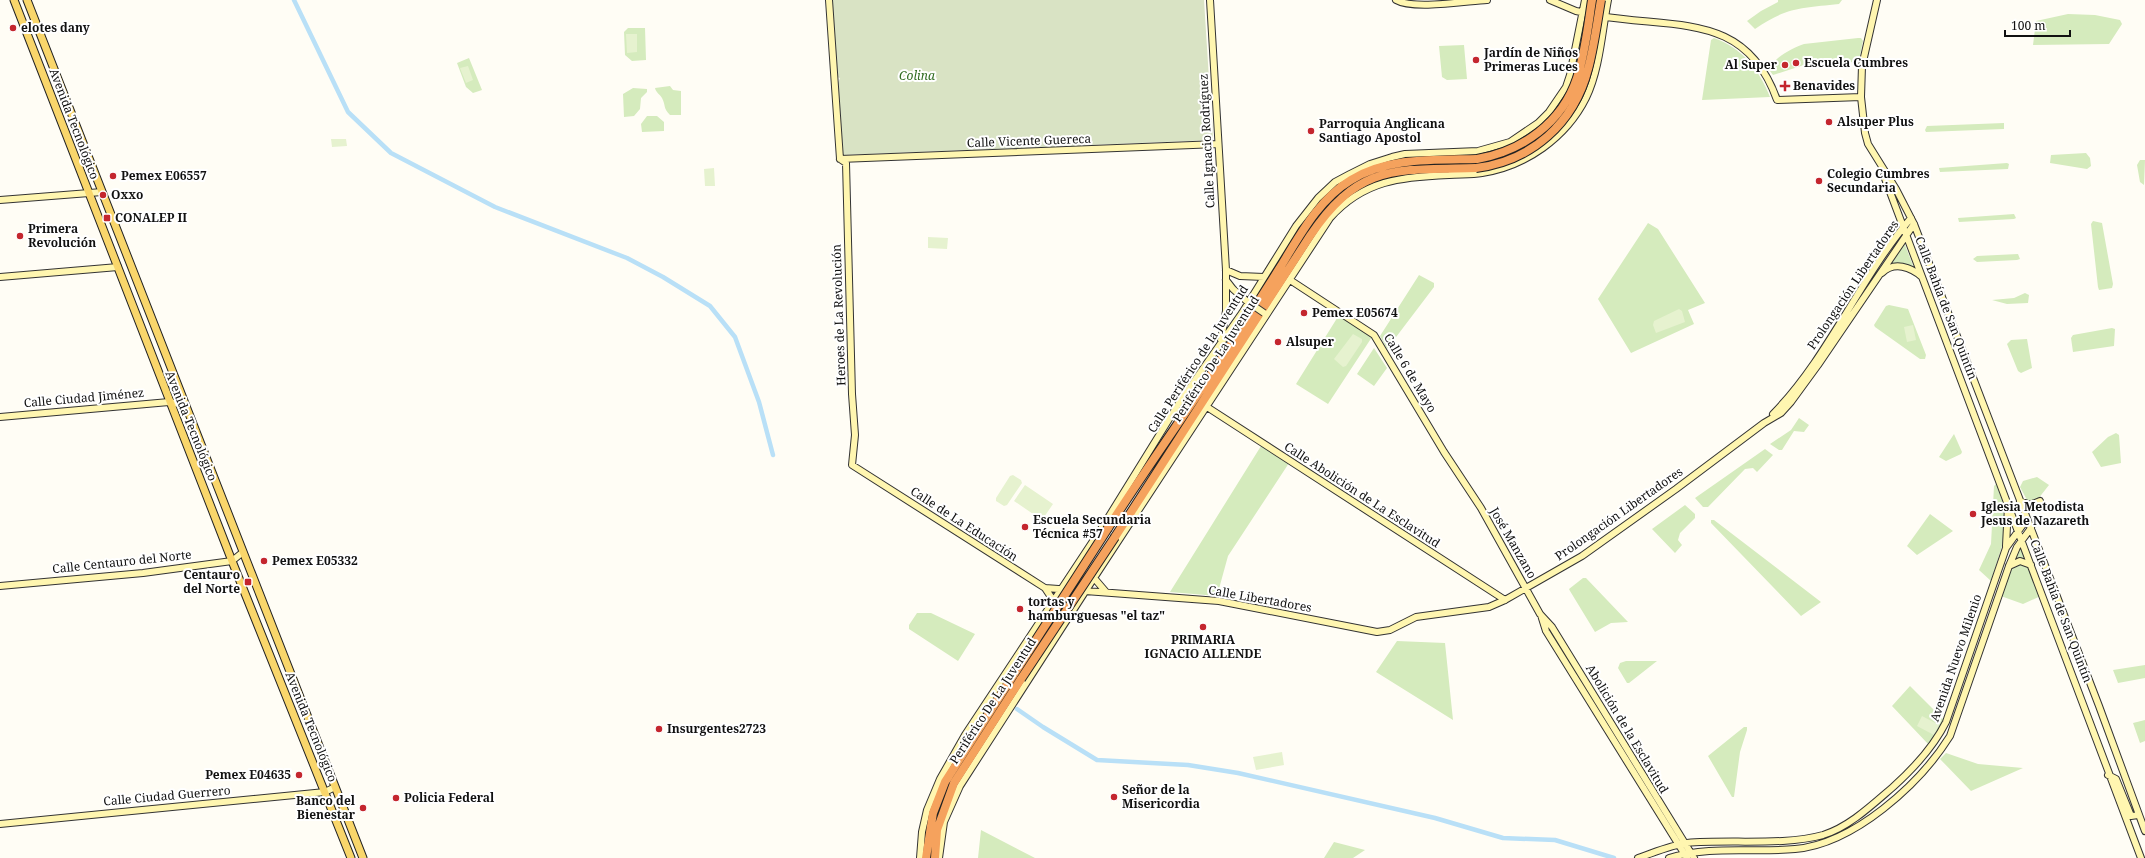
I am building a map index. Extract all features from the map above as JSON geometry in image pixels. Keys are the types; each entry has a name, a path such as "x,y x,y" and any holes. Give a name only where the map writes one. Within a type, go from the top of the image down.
{"highway":[{"name":"Periférico De La Juventud","path":"935,858 937,830 951,792 962,770 1108,528 1155,455 1224,355 1301,233 1339,188 1351,180 1390,164 1477,159 1498,155 1530,139 1548,124 1560,110 1577,78 1592,0"},
{"name":"Periférico De La Juventud","path":"926,858 931,820 945,782 1115,537 1162,466 1209,390 1310,236 1330,209 1344,195 1362,183 1391,172 1476,168 1503,162 1538,145 1564,121 1576,102 1588,69 1605,1"},
{"path":"1162,466 1183,443"},
{"path":"1136,474 1155,455"},
{"path":"962,770 979,755"}],"main road":[{"name":"Avenida Tecnológico","path":"14,0 169,402 351,858"},
{"name":"Avenida Tecnológico","path":"27,0 363,858"}],"street":[{"path":"829,0 840,159"},
{"name":"Calle Ignacio Rodríguez","path":"1210,0 1226,270 1225,321 1219,346"},
{"path":"1396,0 1416,4 1487,0"},
{"path":"1550,0 1583,13 1648,23 1678,24 1709,29 1725,36 1742,45 1753,57 1770,80 1777,100 1862,97"},
{"path":"939,858 942,830 947,813 960,786 1085,591 1207,407 1265,314 1290,280 1330,218 1348,201 1361,192 1376,185 1407,176 1481,174 1526,160 1542,149 1565,128 1586,97 1591,84 1601,40 1605,16 1605,1 1597,4 1586,0"},
{"name":"Calle Periférico de la Juventud","path":"920,858 923,824 940,779 977,716 1136,474 1179,403 1250,303 1264,277 1296,226 1318,198 1335,182 1370,164 1405,154 1478,150 1496,147 1520,136 1538,124 1549,112 1566,87 1586,0"},
{"name":"Calle Bahía de San Quintín","path":"1877,0 1862,66 1862,97 1865,134 1868,144 1883,171 1896,189 1912,221 2031,528 2145,831"},
{"path":"1579,35 1589,34 1601,40"},
{"name":"Calle Vicente Guereca","path":"840,159 1218,144"},
{"name":"Heroes de La Revolución","path":"840,159 846,163 852,394 855,435 852,465 857,469"},
{"name":"Calle Bahía de San Quintín","path":"1883,171 1889,192 1905,230 2008,502 2017,530 2022,539 2089,718 2108,775 2140,858"},
{"path":"0,200 102,192"},
{"name":"Prolongación Libertadores","path":"1403,622 1416,617 1489,607 1505,600 1582,556 1676,490 1768,420 1781,413 1791,402 1912,221"},
{"path":"1875,276 1884,270 1899,266 1916,272 1923,278"},
{"path":"0,277 118,267"},
{"path":"1226,270 1244,277 1264,277"},
{"path":"1226,280 1233,289 1265,314"},
{"name":"Calle 6 de Mayo","path":"1290,280 1374,335 1444,452 1481,508"},
{"name":"Calle Ciudad Jiménez","path":"0,417 169,402 185,405"},
{"name":"Calle Abolición de La Esclavitud","path":"1207,407 1505,600"},
{"name":"Calle de La Educación","path":"857,469 1045,588 1061,589"},
{"path":"2020,501 2030,505 2040,501"},
{"path":"2006,548 2008,502"},
{"name":"José Manzano","path":"1481,508 1526,588"},
{"name":"Avenida Nuevo Milenio","path":"1638,858 1682,844 1796,839 1823,834 1834,830 1863,812 1897,783 1929,750 1946,722 2006,548 2017,530 2027,519"},
{"name":"Avenida Nuevo Milenio","path":"1669,858 1687,854 1733,849 1795,849 1814,846 1844,835 1870,819 1893,800 1934,759 1950,736 2009,566 2022,539 2031,528"},
{"path":"232,561 243,552"},
{"name":"Calle Centauro del Norte","path":"0,586 143,573 232,561"},
{"path":"2009,566 2020,561 2031,565"},
{"path":"1074,569 1080,578 1093,579 1106,592"},
{"path":"1045,588 1053,601 1066,601 1073,610"},
{"name":"Abolición de la Esclavitud","path":"1526,588 1540,614 1546,631 1687,854 1694,858"},
{"name":"Calle Libertadores","path":"1061,589 1219,601 1377,632 1390,630 1403,622"},
{"path":"2108,775 2116,779 2131,816 2138,815"},
{"name":"Calle Ciudad Guerrero","path":"0,824 325,792 335,787"}],"green space":[{"name":"Colina","path":"832,0 1204,0 1211,111 1209,116 1212,119 1213,140 843,155 838,83 840,78 837,77"},
{"path":"1778,0 1842,0 1839,4 1786,12 1776,16 1755,29 1747,21 1761,11 1778,2"},
{"path":"2068,14 2095,15 2120,20 2122,24 2109,44 2033,45 2036,21"},
{"path":"628,28 645,28 646,60 632,61 625,55 624,32"},
{"path":"626,34 637,34 637,52 627,53"},
{"path":"1714,38 1733,48 1748,61 1761,77 1770,97 1702,100 1711,40"},
{"path":"1861,38 1863,41 1859,60 1856,62 1807,64 1773,75 1770,71 1774,62 1783,54 1804,44"},
{"path":"1464,45 1467,79 1447,80 1442,77 1439,46"},
{"path":"469,58 482,90 473,93 466,87 457,63"},
{"path":"468,66 473,80 466,83 460,68"},
{"path":"670,86 673,90 681,91 681,115 670,115 668,113 665,109 662,98 655,88"},
{"path":"633,88 647,89 647,92 641,98 640,109 634,116 624,117 623,94"},
{"path":"647,116 657,116 664,122 664,131 642,132 641,124"},
{"path":"2004,123 2004,129 1926,132 1925,130 1927,126"},
{"path":"331,139 346,139 347,146 332,147"},
{"path":"2086,153 2090,158 2091,166 2087,169 2050,163 2051,155"},
{"path":"2140,160 2145,160 2144,185 2140,182 2137,165"},
{"path":"2009,164 2008,169 1940,172 1939,168"},
{"path":"714,168 715,186 705,186 704,169"},
{"path":"2014,214 2016,218 2014,219 1959,222 1958,218"},
{"path":"2093,221 2102,223 2113,284 2112,288 2099,290 2098,287 2091,224"},
{"path":"1648,223 1658,229 1705,303 1688,310 1694,324 1631,353 1598,299"},
{"path":"928,237 948,238 947,249 928,248"},
{"path":"1903,244 1905,245 1914,268 1887,266"},
{"path":"2018,254 2020,259 2017,260 1977,262 1973,259 1977,256"},
{"path":"1419,275 1434,283 1434,287 1387,349 1380,336"},
{"path":"2025,293 2029,295 2028,303 2007,304 1992,300 2014,298"},
{"path":"1889,305 1908,309 1926,355 1925,359 1920,359 1875,327 1874,325 1886,306"},
{"path":"1679,309 1682,311 1685,322 1656,333 1653,325 1654,321"},
{"path":"1339,315 1372,337 1328,404 1296,384"},
{"path":"1913,325 1916,340 1907,342 1904,327"},
{"path":"2112,328 2115,329 2114,346 2073,352 2071,338 2073,335"},
{"path":"1353,334 1362,339 1362,342 1346,366 1343,367 1334,359"},
{"path":"2027,339 2032,368 2021,373 2018,371 2007,344 2011,340"},
{"path":"1374,348 1387,368 1374,386 1357,374"},
{"path":"1799,418 1809,425 1804,432 1794,431 1782,450 1779,450 1770,444 1791,430"},
{"path":"2116,433 2119,435 2121,463 2101,467 2092,452 2108,437"},
{"path":"1954,434 1962,452 1961,454 1946,461 1939,457"},
{"path":"1261,446 1289,463 1228,556 1217,596 1170,592"},
{"path":"1765,449 1773,455 1757,472 1753,468 1745,469 1708,507 1703,507 1695,498"},
{"path":"1013,475 1021,480 1022,483 1007,505 1004,506 996,501 996,498 1010,476"},
{"path":"2037,477 2049,485 2038,499 2030,502 2027,500 2020,487 2023,481"},
{"path":"1996,484 2004,505 2003,543 1991,581 1979,570 1991,544 1994,486"},
{"path":"1025,485 1053,504 1042,520 1014,501"},
{"path":"1685,505 1695,514 1695,518 1680,533 1678,540 1682,545 1675,553 1652,529"},
{"path":"1930,514 1953,531 1917,555 1907,546"},
{"path":"1711,520 1714,520 1821,602 1801,616 1711,523"},
{"path":"2023,541 2043,595 2023,604 1998,595 2008,566"},
{"path":"1583,578 1586,578 1628,622 1611,623 1595,632 1569,589"},
{"path":"917,613 931,613 975,634 958,661 909,629 909,625"},
{"path":"1397,641 1445,643 1453,720 1376,672"},
{"path":"1626,661 1657,661 1627,683 1618,668 1620,663"},
{"path":"2145,665 2145,678 2118,683 2113,670"},
{"path":"1910,686 1944,720 1929,745 1892,706"},
{"path":"1922,716 1939,725 1934,735 1917,726"},
{"path":"2145,720 2145,741 2140,743 2133,723"},
{"path":"1744,727 1747,727 1747,730 1740,752 1734,797 1732,797 1708,756"},
{"path":"1282,752 1284,765 1256,770 1253,757"},
{"path":"1946,753 1978,764 2023,768 1971,791 1940,759"},
{"path":"981,830 1035,858 978,858"},
{"path":"1334,842 1365,850 1353,858 1324,858"}],"waterway":[{"path":"294,0 348,112 391,153 495,207 627,258 663,277 710,306 735,337 759,402 773,455"},
{"path":"1017,709 1043,727 1097,760 1188,765 1238,773 1435,818 1503,838 1555,840 1614,858"}],"place":[{"name":"elotes dany","path":"13,28"},
{"name":"Jardín de Niños Primeras Luces","path":"1476,60"},
{"name":"Escuela Cumbres","path":"1796,63"},
{"name":"Al Super","path":"1785,65"},
{"name":"Benavides","path":"1785,86"},
{"name":"Alsuper Plus","path":"1829,122"},
{"name":"Parroquia Anglicana Santiago Apostol","path":"1311,131"},
{"name":"Pemex E06557","path":"113,176"},
{"name":"Colegio Cumbres Secundaria","path":"1819,181"},
{"name":"Oxxo","path":"103,195"},
{"name":"CONALEP II","path":"107,218"},
{"name":"Primera Revolución","path":"20,236"},
{"name":"Pemex E05674","path":"1304,313"},
{"name":"Alsuper","path":"1278,342"},
{"name":"Iglesia Metodista Jesus de Nazareth","path":"1973,514"},
{"name":"Escuela Secundaria Técnica #57","path":"1025,527"},
{"name":"Pemex E05332","path":"264,561"},
{"name":"Centauro del Norte","path":"248,582"},
{"name":"tortas y hamburguesas \"el taz\"","path":"1020,609"},
{"name":"PRIMARIA IGNACIO ALLENDE","path":"1203,627"},
{"name":"Insurgentes2723","path":"659,729"},
{"name":"Pemex E04635","path":"299,775"},
{"name":"Señor de la Misericordia","path":"1114,797"},
{"name":"Policia Federal","path":"396,798"},
{"name":"Banco del Bienestar","path":"363,808"}]}
